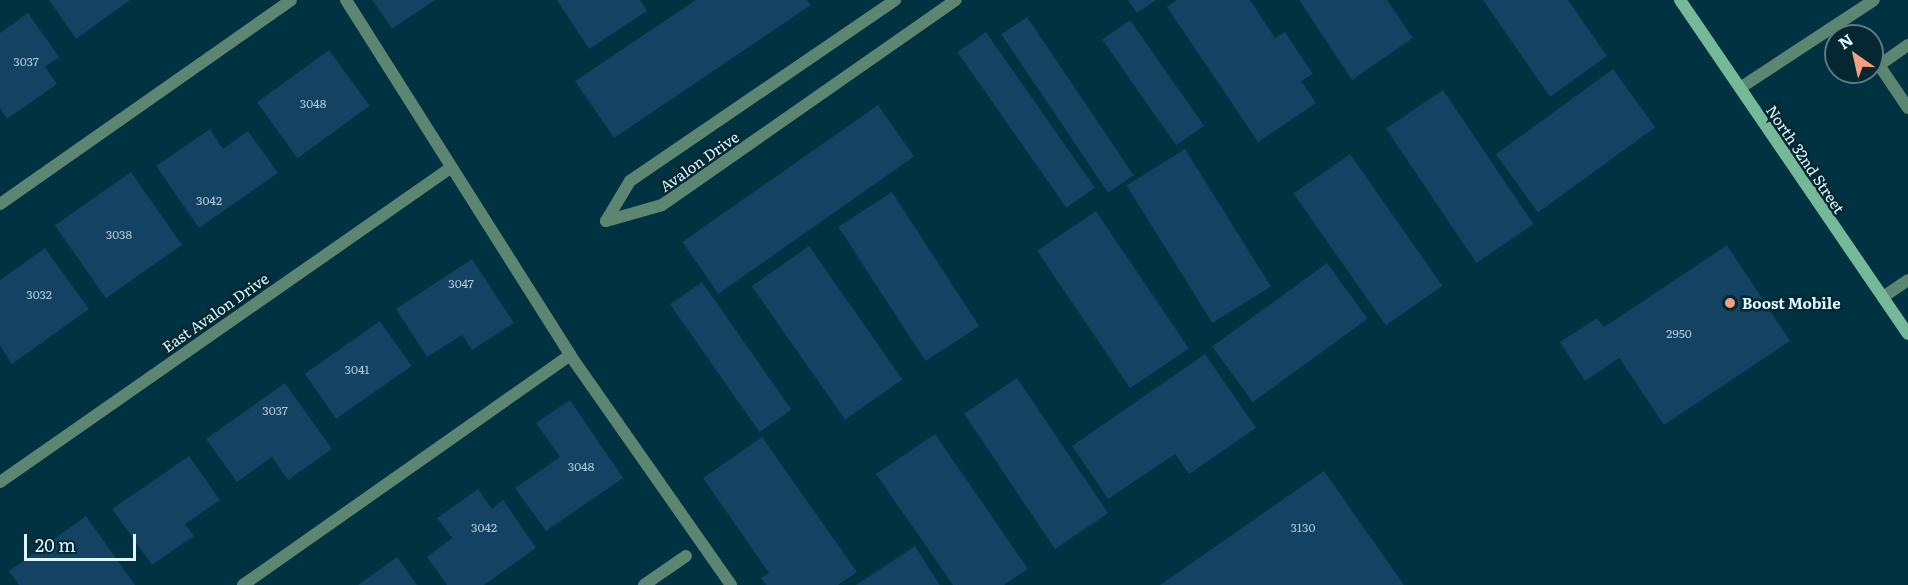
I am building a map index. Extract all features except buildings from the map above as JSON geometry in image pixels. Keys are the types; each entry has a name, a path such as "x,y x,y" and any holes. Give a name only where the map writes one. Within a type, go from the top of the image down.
{"main road":[{"name":"North 32nd Street","path":"1680,0 1908,334"}],"street":[{"path":"0,204 291,0"},
{"path":"346,0 449,169 570,355 731,585"},
{"name":"Avalon Drive","path":"895,0 630,181 606,221 662,205 956,0"},
{"path":"1740,88 1874,0"},
{"path":"1908,45 1879,65 1908,108"},
{"name":"East Avalon Drive","path":"0,482 449,169"},
{"path":"1883,297 1908,280"},
{"path":"243,585 570,355"},
{"path":"644,585 686,556"}],"place":[{"name":"Boost Mobile","path":"1730,303"}]}
